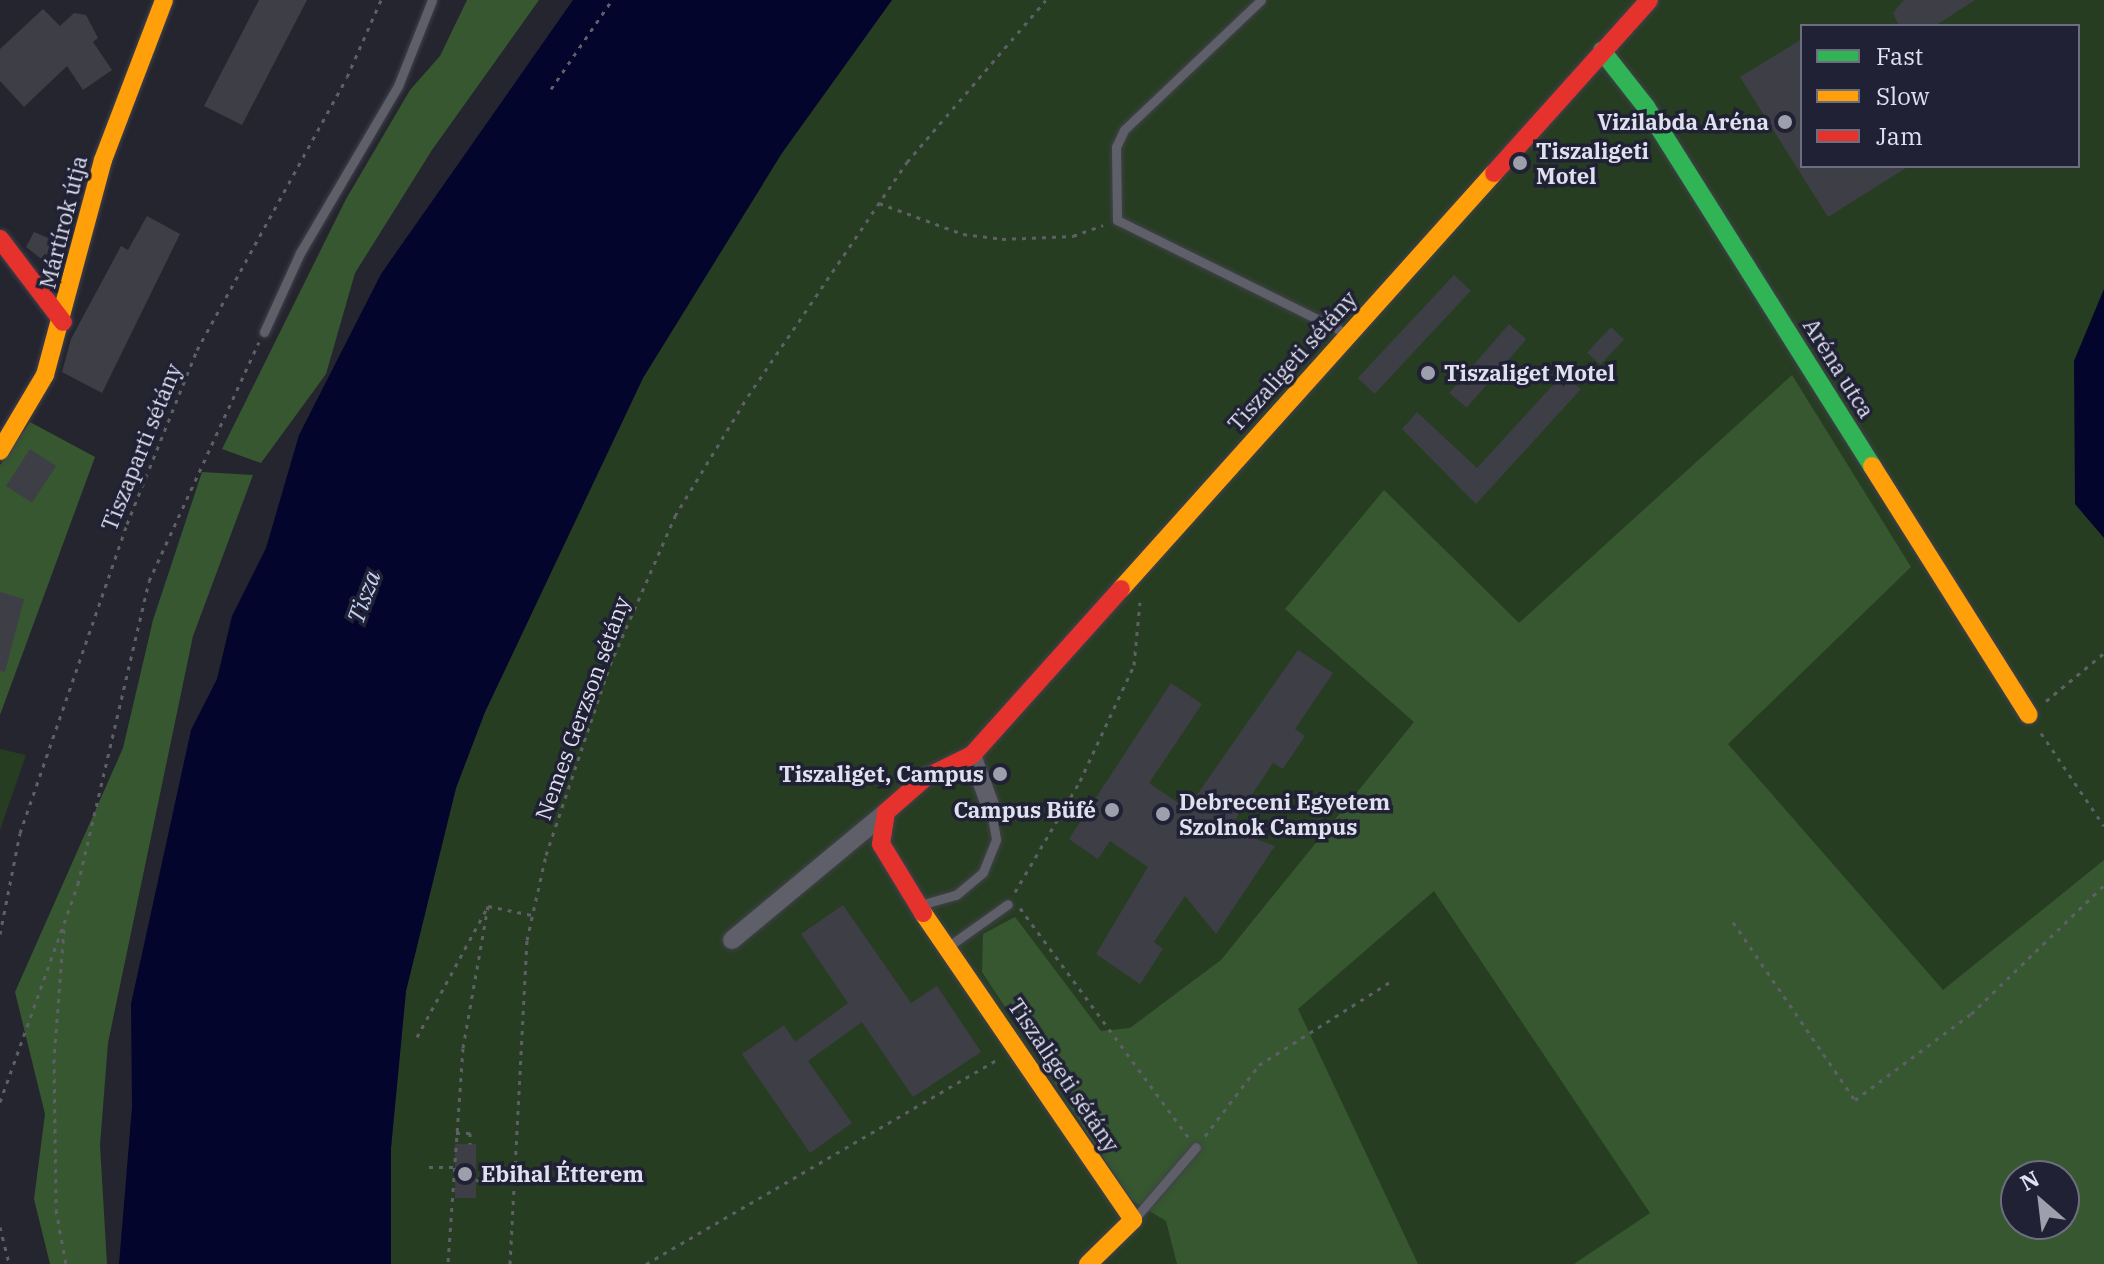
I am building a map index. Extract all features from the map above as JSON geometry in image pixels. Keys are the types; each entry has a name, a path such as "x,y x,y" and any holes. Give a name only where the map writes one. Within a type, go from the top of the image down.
{"street":[{"name":"Mártírok útja","path":"0,451 45,375 63,322 103,160 164,0"},
{"name":"Tiszaligeti sétány","path":"732,940 925,778 972,755 1649,0"},
{"name":"Aréna utca","path":"1602,51 1646,107 2029,715"},
{"path":"0,239 63,322"},
{"path":"972,755 990,805"},
{"name":"Tiszaligeti sétány","path":"886,812 881,844 1133,1220"},
{"path":"1088,1264 1133,1220"}],"lane":[{"path":"264,332 300,253 398,86 432,0"},
{"path":"1261,0 1124,130 1116,147 1117,220 1348,334"},
{"path":"920,905 956,895 983,872 996,839 990,805"},
{"path":"949,946 1008,904"},
{"path":"1133,1220 1196,1147"}],"path":[{"name":"Tiszaparti sétány","path":"0,934 20,833 127,524 191,364 347,77 381,0"},
{"path":"551,89 612,0"},
{"name":"Nemes Gerzson sétány","path":"510,1264 512,1183 532,916 546,855 610,665 675,516 879,203 1046,0"},
{"path":"879,203 963,234 1002,239 1073,236 1117,220"},
{"path":"0,1102 64,922 149,581 264,332"},
{"path":"1143,594 1134,665 1080,781 1012,897 1196,1147 1259,1065 1390,982"},
{"path":"2104,653 2029,715 2104,826"},
{"path":"1733,922 1855,1100 1971,1014 2104,885"},
{"path":"488,906 532,916"},
{"path":"417,1037 488,906"},
{"path":"448,1264 456,1133 488,906"},
{"path":"64,922 54,1059 56,1210 66,1264"},
{"path":"646,1264 1018,1048"},
{"path":"456,1133 470,1133 470,1144"},
{"path":"429,1167 455,1167"},
{"path":"476,1180 512,1183"},
{"path":"0,1227 9,1264"}],"green space":[{"path":"467,0 539,0 432,150 355,273 326,374 261,463 222,449 346,199 410,90 440,56"},
{"path":"892,0 2104,0 2104,1264 391,1264 391,1148 406,991 456,788 485,712 643,378 782,153"},
{"path":"1792,375 1911,567 1728,744 1943,990 2104,860 2104,1264 1574,1264 1650,1213 1434,891 1298,1009 1418,1264 1177,1264 1166,1221 1131,1200 982,972 983,934 1015,917 1101,1031 1130,1028 1221,960 1414,722 1285,609 1384,490 1519,623"},
{"path":"30,422 95,457 0,715 0,465"},
{"path":"202,472 253,475 193,636 108,1043 100,1145 107,1264 50,1264 34,1199 45,1114 15,992 123,748 153,620"},
{"path":"0,749 26,755 0,830"}],"water":[{"name":"Tisza","path":"573,0 892,0 782,153 643,378 485,712 456,788 406,991 391,1148 391,1264 119,1264 132,1107 131,1004 191,730 217,679 232,616 266,548 299,435 381,274"},
{"path":"2104,289 2104,538 2075,504 2074,361"}],"building":[{"path":"259,0 307,0 242,125 204,106"},
{"path":"1904,0 1975,0 1938,24 1898,24 1893,13"},
{"path":"43,9 60,26 74,13 86,15 98,38 93,42 112,70 83,90 67,66 24,107 0,81 0,49"},
{"name":"Vizilabda Aréna","path":"1800,40 1800,168 1906,168 1828,217 1740,77"},
{"path":"147,216 180,234 102,393 62,372 71,339 121,246 128,250"},
{"path":"34,232 53,240 44,261 26,247"},
{"path":"1454,275 1471,291 1375,394 1358,378"},
{"path":"1509,324 1526,339 1467,408 1449,393"},
{"path":"1611,327 1624,339 1600,365 1587,353"},
{"path":"1563,374 1581,389 1476,504 1402,429 1417,412 1477,468"},
{"path":"30,449 56,466 32,503 6,486"},
{"path":"0,592 24,599 5,672 0,671"},
{"name":"Debreceni Egyetem Szolnok Campus","path":"1298,650 1333,673 1295,729 1305,736 1283,769 1273,763 1229,829 1275,846 1216,934 1185,896 1154,942 1163,949 1140,984 1096,954 1148,867 1110,841 1098,859 1069,839 1171,683 1202,704 1149,783 1187,809"},
{"path":"843,905 911,1003 937,986 981,1052 913,1097 862,1022 808,1061 852,1123 810,1153 742,1054 784,1025 795,1042 848,1003 801,934"},
{"name":"Ebihal Étterem","path":"455,1144 476,1144 476,1198 455,1198"}],"traffic: fast":[{"path":"1602,51 1646,107 1872,466"}],"traffic: slow":[{"path":"0,451 45,375 103,160 164,0"},
{"path":"1121,589 1494,173"},
{"path":"1872,466 2029,715"},
{"path":"923,913 1133,1220 1088,1264"}],"traffic: jam":[{"path":"1494,173 1649,0"},
{"path":"0,239 63,322"},
{"path":"923,913 881,844 886,812 925,778 972,755 1121,589"}],"place":[{"name":"Vizilabda Aréna","path":"1785,122"},
{"name":"Tiszaligeti Motel","path":"1520,163"},
{"name":"Tiszaliget Motel","path":"1428,373"},
{"name":"Tiszaliget, Campus","path":"1000,774"},
{"name":"Campus Büfé","path":"1112,810"},
{"name":"Debreceni Egyetem Szolnok Campus","path":"1163,814"},
{"name":"Ebihal Étterem","path":"465,1174"}]}
